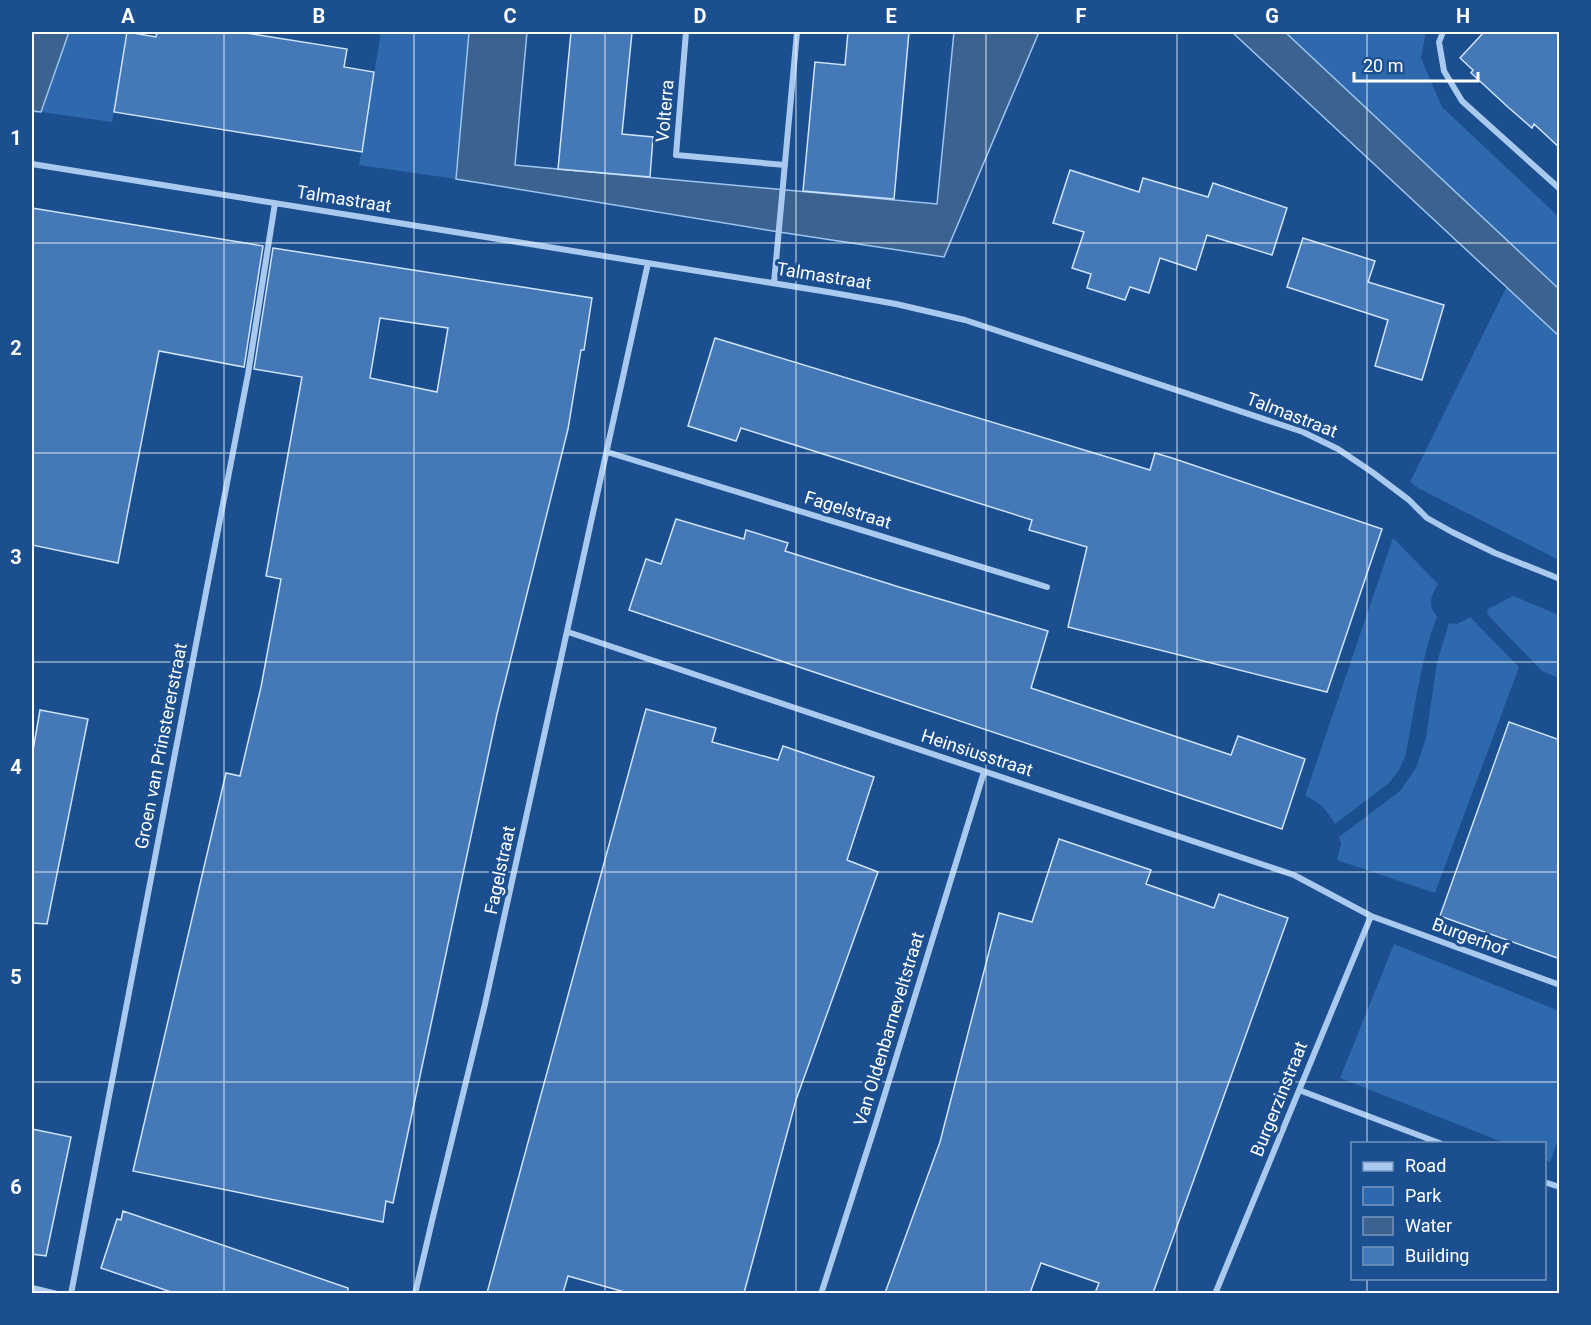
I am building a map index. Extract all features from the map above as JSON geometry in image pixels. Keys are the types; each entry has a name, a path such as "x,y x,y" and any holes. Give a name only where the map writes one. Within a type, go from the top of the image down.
{"street":[{"name":"Volterra","path":"686,32 676,155 785,165"},
{"path":"774,283 798,32"},
{"path":"1443,32 1439,42 1444,71 1462,101 1560,189"},
{"name":"Talmastraat","path":"32,164 774,283 896,304 965,320 1303,432 1338,449 1372,472 1408,500 1426,518 1495,553 1560,579"},
{"name":"Groen van Prinstererstraat","path":"71,1293 248,374 275,203"},
{"name":"Fagelstraat","path":"415,1293 485,1004 648,263"},
{"name":"Fagelstraat","path":"607,452 1047,587"},
{"name":"Heinsiusstraat","path":"568,632 1294,875 1371,916"},
{"name":"Van Oldenbarneveltstraat","path":"821,1293 879,1114 984,772"},
{"name":"Burgerhof","path":"1371,916 1560,986"},
{"name":"Burgerzinstraat","path":"1215,1293 1371,916"},
{"path":"1299,1090 1439,1142"},
{"path":"32,1288 57,1293"}],"green space":[{"path":"69,32 127,32 112,122 41,112"},
{"path":"381,32 469,32 456,179 359,165"},
{"path":"1285,32 1426,32 1421,58 1442,107 1559,217 1559,289"},
{"path":"1507,286 1559,336 1559,560 1410,482"},
{"path":"1393,538 1438,584 1431,600 1432,608 1437,616 1422,668 1405,757 1399,770 1389,783 1335,824 1323,807 1305,796"},
{"path":"1513,596 1559,615 1559,678 1542,671 1487,614 1488,609"},
{"path":"1470,617 1519,667 1435,893 1337,860 1341,844 1339,837 1400,791 1416,768 1426,738 1437,662 1449,623 1457,624"},
{"path":"1394,944 1559,1011 1559,1138 1550,1162 1546,1160 1546,1142 1502,1142 1340,1078"}],"water":[{"path":"32,32 69,32 41,112 32,111"},
{"path":"469,32 527,32 515,165 937,204 954,32 1039,32 944,257 456,179"},
{"path":"1232,32 1285,32 1559,289 1559,336"}],"building":[{"path":"127,32 156,37 157,32 240,32 347,49 344,67 374,72 362,152 114,112"},
{"path":"571,32 632,32 622,134 653,137 650,177 558,169"},
{"path":"848,32 909,32 894,199 803,191 815,62 845,65"},
{"path":"1484,32 1560,32 1560,148 1534,124 1532,128 1509,108 1471,73 1473,70 1460,58"},
{"path":"1070,170 1139,192 1143,178 1208,197 1213,183 1287,208 1272,255 1207,235 1196,270 1160,258 1149,293 1130,287 1125,300 1087,288 1091,274 1072,268 1084,232 1053,223"},
{"path":"32,208 263,246 244,367 159,351 118,563 32,545"},
{"path":"1303,238 1375,261 1368,282 1444,305 1422,380 1375,366 1388,320 1287,287"},
{"path":"273,248 592,298 568,429 497,714 393,1203 386,1201 383,1222 133,1171 226,773 240,776 261,687 281,579 266,576 302,377 254,369","holes":["380,318 448,328 437,392 370,378"]},
{"path":"715,338 1150,470 1155,453 1382,529 1327,692 1068,627 1087,547 1029,530 1032,520 741,428 736,441 688,426"},
{"path":"676,519 744,539 746,530 788,543 785,551 1048,631 1031,688 1231,755 1238,736 1305,759 1282,829 629,610 646,559 661,564"},
{"path":"646,709 716,728 712,742 778,760 783,746 874,777 847,860 878,872 796,1100 744,1293 628,1293 568,1276 563,1293 487,1293"},
{"path":"40,710 88,719 47,924 32,923 32,756"},
{"path":"1509,722 1560,740 1560,959 1440,916"},
{"path":"1059,839 1151,870 1146,884 1214,908 1219,894 1288,918 1153,1293 1095,1293 1099,1283 1041,1263 1030,1293 885,1293 940,1142 999,913 1032,922"},
{"path":"32,1129 71,1137 46,1256 32,1254"},
{"path":"123,1211 348,1288 348,1293 174,1293 101,1268 117,1219 121,1220"}]}
